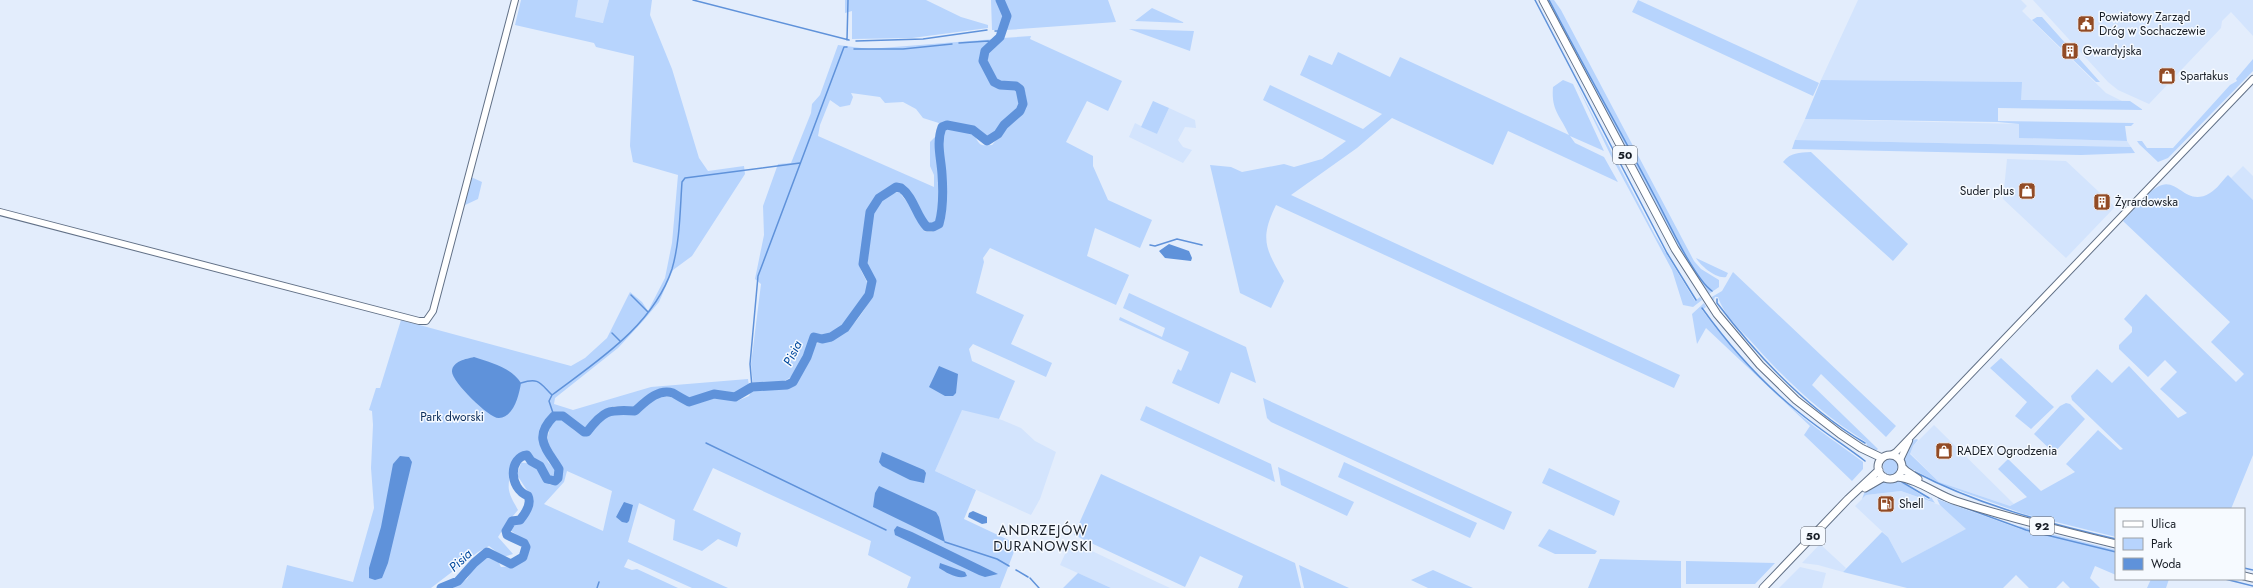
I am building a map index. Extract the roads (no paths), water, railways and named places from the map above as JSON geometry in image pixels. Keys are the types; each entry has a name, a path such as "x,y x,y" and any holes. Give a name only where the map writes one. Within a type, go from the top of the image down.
{"main road":[{"name":"50","path":"1543,0 1664,229 1706,299 1738,340 1779,384 1821,420 1861,448 1882,458 1878,467 1763,588"},
{"name":"50","path":"1837,511 1872,483 1884,477 1878,467 1861,448"},
{"path":"1882,458 1890,455 1901,464 1897,477 1888,479 1884,477"},
{"name":"92","path":"1901,464 1912,476 1969,504"},
{"name":"92","path":"1897,477 1911,480 1957,501 2026,522 2115,544"}],"street":[{"path":"0,212 419,321 426,321 433,310 515,0"},
{"path":"1890,455 1896,452 2253,79"},
{"path":"1901,464 1912,434"}],"water":[{"path":"1169,244 1189,251 1192,258 1191,261 1165,258 1159,251"},
{"path":"474,357 506,369 521,383 515,405 504,417 494,417 480,406 464,391 453,376 452,371 457,363"},
{"path":"939,366 958,374 956,393 953,396 945,396 929,387"},
{"path":"882,452 924,470 926,473 924,483 910,480 882,466 879,462"},
{"path":"400,456 409,457 412,462 388,563 382,578 375,580 369,578 369,568 381,527 393,464"},
{"path":"879,486 936,512 939,517 945,542 873,507 875,493"},
{"path":"624,502 633,505 629,521 627,523 622,522 616,517"},
{"path":"973,511 987,517 987,523 982,524 968,517 969,513"},
{"path":"897,526 998,574 985,577 979,575 895,535 894,530"},
{"path":"940,563 965,572 967,576 956,577 949,574 939,568"}],"waterway":[{"path":"693,0 849,40"},
{"path":"847,40 848,0"},
{"name":"Pisia","path":"441,588 458,581 474,563 487,552 511,564 523,557 526,547 524,543 507,535 506,531 512,521 520,520 529,506 528,496 521,492 514,480 514,467 521,457 527,455 531,461 540,466 547,479 555,481 558,478 559,469 546,449 543,437 547,424 554,416 563,416 584,432 587,432 597,420 607,413 618,410 635,411 652,397 662,392 673,393 689,402 714,394 735,397 752,387 787,385 793,382 807,357 814,337 822,339 831,337 845,328 869,295 872,281 863,264 870,212 879,198 896,187 901,188 909,196 920,218 927,227 933,227 939,224 943,186 939,145 942,127 947,125 973,130 987,141 998,134 1004,125 1020,111 1023,104 1020,89 1016,86 1000,85 994,82 983,61 985,51 1000,37 1007,16 1000,0"},
{"path":"1535,0 1667,253 1696,300"},
{"path":"1549,0 1681,247 1697,274 1712,291"},
{"path":"856,41 923,39 987,30"},
{"name":"Pisia","path":"995,31 1002,31"},
{"path":"959,43 988,41 995,43"},
{"path":"854,49 903,49 952,44"},
{"path":"752,387 750,364 758,276 844,47 847,47"},
{"path":"554,416 549,401 552,395 622,341 652,308 663,289 675,259 682,182 685,178 800,163"},
{"path":"1150,245 1155,246 1177,239 1202,245"},
{"path":"631,295 648,312"},
{"path":"1717,299 1717,303 1749,343 1784,380 1823,414 1865,443"},
{"path":"1702,308 1724,337 1760,378 1809,420 1865,461"},
{"path":"612,333 620,341"},
{"path":"521,383 527,381 539,382 552,395"},
{"path":"706,443 886,530"},
{"path":"1915,472 1963,494 2013,512 2115,539"},
{"path":"1902,482 1929,498"},
{"path":"1939,498 1947,501"},
{"path":"1960,506 2026,530 2115,552"},
{"path":"945,542 997,559 1009,566"},
{"path":"2245,568 2253,570"},
{"path":"1016,570 1028,577"},
{"path":"1030,578 1039,588"},
{"path":"2229,580 2253,586"},
{"path":"597,588 599,582"}],"place":[{"name":"Powiatowy Zarząd Dróg w Sochaczewie","path":"2086,24"},
{"name":"Gwardyjska","path":"2070,51"},
{"name":"Spartakus","path":"2167,76"},
{"name":"Suder plus","path":"2027,191"},
{"name":"Żyrardowska","path":"2102,202"},
{"name":"RADEX Ogrodzenia","path":"1944,451"},
{"name":"Shell","path":"1886,504"}],"district":[{"name":"ANDRZEJÓW DURANOWSKI","path":"1043,538"}],"park label":[{"name":"Park dworski","path":"452,417"}]}
